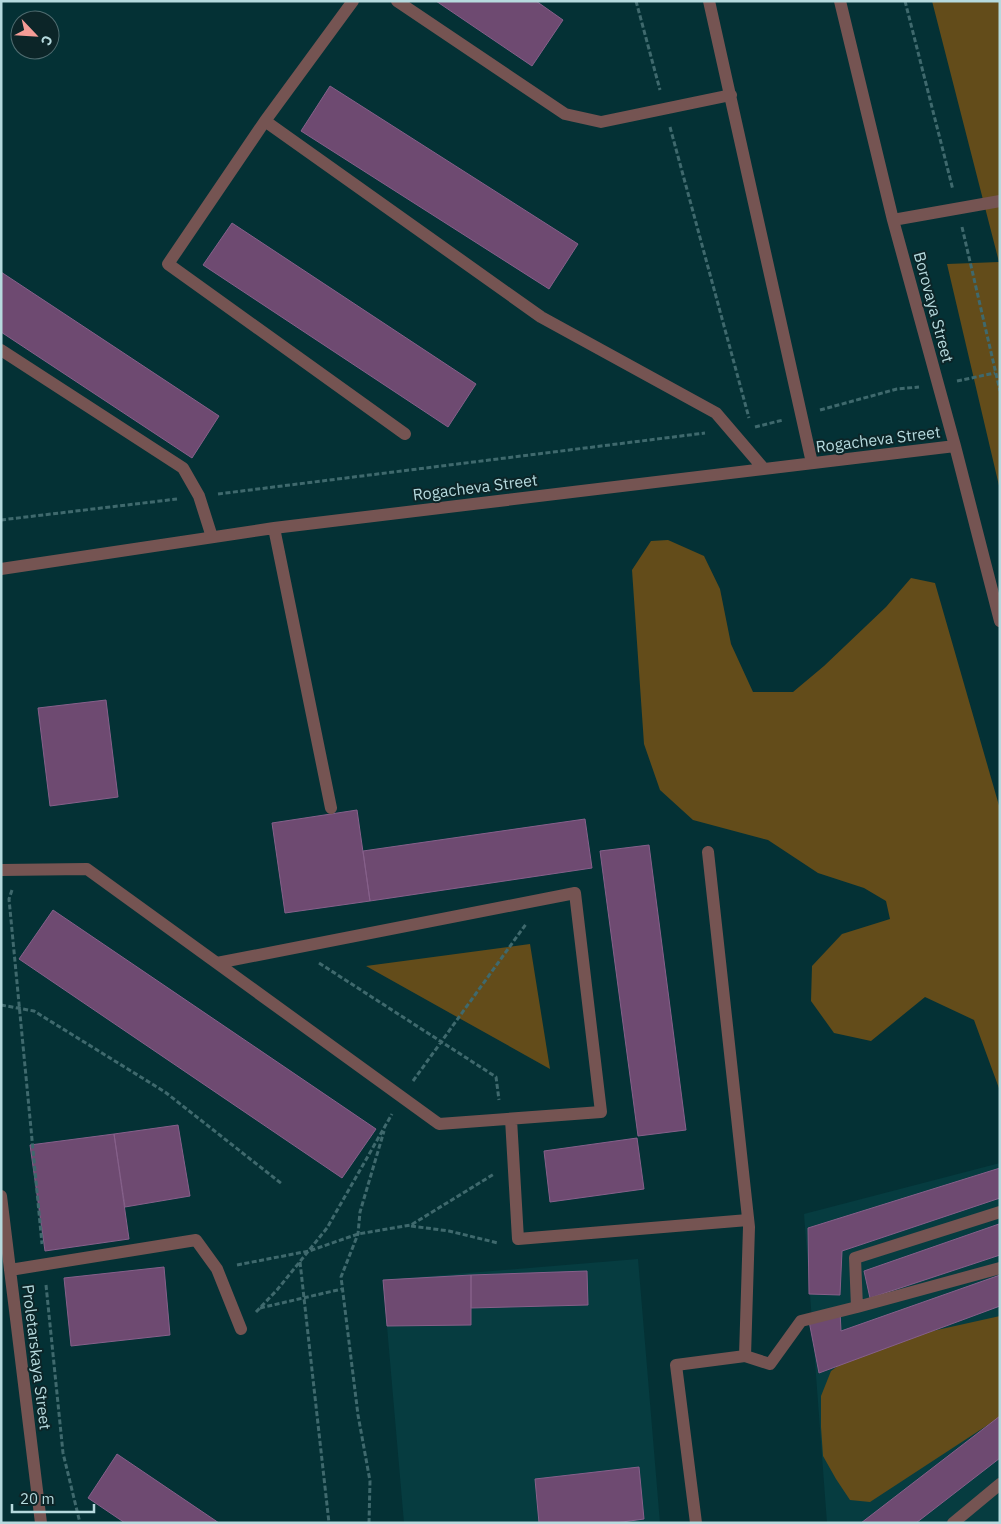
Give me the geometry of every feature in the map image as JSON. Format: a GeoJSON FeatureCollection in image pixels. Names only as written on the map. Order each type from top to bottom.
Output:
{"type":"FeatureCollection","features":[{"type":"Feature","properties":{"kind":"street"},"geometry":{"type":"LineString","coordinates":[[353,1],[265,121],[168,264],[405,434]]}},
{"type":"Feature","properties":{"kind":"street"},"geometry":{"type":"LineString","coordinates":[[397,1],[565,114],[601,122],[731,95]]}},
{"type":"Feature","properties":{"kind":"street"},"geometry":{"type":"LineString","coordinates":[[709,1],[812,463]]}},
{"type":"Feature","properties":{"kind":"street","name":"Borovaya Street"},"geometry":{"type":"LineString","coordinates":[[840,1],[893,220],[1000,621]]}},
{"type":"Feature","properties":{"kind":"street"},"geometry":{"type":"LineString","coordinates":[[265,121],[541,317],[716,413],[764,469]]}},
{"type":"Feature","properties":{"kind":"street"},"geometry":{"type":"LineString","coordinates":[[893,220],[1000,201]]}},
{"type":"Feature","properties":{"kind":"street"},"geometry":{"type":"LineString","coordinates":[[1,350],[183,468],[199,496],[212,537]]}},
{"type":"Feature","properties":{"kind":"street","name":"Rogacheva Street"},"geometry":{"type":"LineString","coordinates":[[1,569],[274,528],[954,446]]}},
{"type":"Feature","properties":{"kind":"street"},"geometry":{"type":"LineString","coordinates":[[274,528],[331,808]]}},
{"type":"Feature","properties":{"kind":"street"},"geometry":{"type":"LineString","coordinates":[[708,852],[748,1220],[745,1356]]}},
{"type":"Feature","properties":{"kind":"street"},"geometry":{"type":"LineString","coordinates":[[1,870],[87,869],[439,1124],[601,1112],[575,893],[217,963]]}},
{"type":"Feature","properties":{"kind":"street"},"geometry":{"type":"LineString","coordinates":[[507,1119],[514,1157],[518,1239],[748,1220]]}},
{"type":"Feature","properties":{"kind":"street","name":"Proletarskaya Street"},"geometry":{"type":"LineString","coordinates":[[1,1196],[41,1523]]}},
{"type":"Feature","properties":{"kind":"street"},"geometry":{"type":"LineString","coordinates":[[856,1306],[855,1258],[1000,1212]]}},
{"type":"Feature","properties":{"kind":"street"},"geometry":{"type":"LineString","coordinates":[[10,1270],[196,1240],[216,1269],[241,1329]]}},
{"type":"Feature","properties":{"kind":"street"},"geometry":{"type":"LineString","coordinates":[[696,1523],[676,1365],[745,1356],[770,1364],[801,1321],[1000,1268]]}},
{"type":"Feature","properties":{"kind":"street"},"geometry":{"type":"LineString","coordinates":[[953,1523],[1000,1484]]}},
{"type":"Feature","properties":{"kind":"path"},"geometry":{"type":"LineString","coordinates":[[636,1],[752,428],[897,389],[938,385],[996,373]]}},
{"type":"Feature","properties":{"kind":"path"},"geometry":{"type":"LineString","coordinates":[[1,520],[731,430]]}},
{"type":"Feature","properties":{"kind":"path"},"geometry":{"type":"LineString","coordinates":[[18,870],[9,899],[63,1453],[80,1523]]}},
{"type":"Feature","properties":{"kind":"path"},"geometry":{"type":"LineString","coordinates":[[295,948],[496,1077],[507,1119]]}},
{"type":"Feature","properties":{"kind":"path"},"geometry":{"type":"LineString","coordinates":[[1,1005],[34,1011],[165,1092],[282,1184]]}},
{"type":"Feature","properties":{"kind":"path"},"geometry":{"type":"LineString","coordinates":[[369,1523],[370,1481],[358,1415],[341,1276],[358,1234],[360,1212],[385,1126]]}},
{"type":"Feature","properties":{"kind":"path"},"geometry":{"type":"LineString","coordinates":[[411,1225],[509,1164],[514,1157]]}},
{"type":"Feature","properties":{"kind":"path"},"geometry":{"type":"LineString","coordinates":[[216,1269],[309,1251],[358,1234],[411,1225],[449,1231],[498,1243],[518,1239]]}},
{"type":"Feature","properties":{"kind":"path"},"geometry":{"type":"LineString","coordinates":[[300,1261],[329,1523]]}},
{"type":"Feature","properties":{"kind":"path"},"geometry":{"type":"LineString","coordinates":[[260,1308],[342,1289]]}},
{"type":"Feature","properties":{"kind":"shaded area"},"geometry":{"type":"Polygon","coordinates":[[[932,1],[1000,1],[1000,490],[947,264],[999,262],[932,1]]]}},
{"type":"Feature","properties":{"kind":"shaded area"},"geometry":{"type":"Polygon","coordinates":[[[668,540],[704,556],[720,589],[731,644],[753,692],[793,692],[824,666],[886,607],[911,578],[935,583],[1000,809],[1000,1091],[974,1020],[925,997],[871,1041],[834,1033],[811,1001],[812,966],[842,934],[890,919],[886,901],[864,888],[818,873],[768,840],[693,820],[660,790],[644,744],[632,570],[651,541],[668,540]]]}},
{"type":"Feature","properties":{"kind":"shaded area"},"geometry":{"type":"Polygon","coordinates":[[[530,944],[550,1069],[366,966],[530,944]]]}},
{"type":"Feature","properties":{"kind":"shaded area"},"geometry":{"type":"Polygon","coordinates":[[[1000,1163],[1000,1523],[827,1523],[804,1214],[1000,1163]]]}},
{"type":"Feature","properties":{"kind":"shaded area"},"geometry":{"type":"Polygon","coordinates":[[[638,1259],[660,1523],[404,1523],[383,1280],[638,1259]]]}},
{"type":"Feature","properties":{"kind":"shaded area"},"geometry":{"type":"Polygon","coordinates":[[[1000,1316],[1000,1417],[870,1502],[850,1500],[823,1456],[821,1396],[831,1371],[865,1346],[1000,1316]]]}},
{"type":"Feature","properties":{"kind":"building"},"geometry":{"type":"Polygon","coordinates":[[[436,1],[536,1],[563,20],[532,66],[436,1]]]}},
{"type":"Feature","properties":{"kind":"building"},"geometry":{"type":"Polygon","coordinates":[[[330,86],[578,244],[549,289],[301,131],[330,86]]]}},
{"type":"Feature","properties":{"kind":"building"},"geometry":{"type":"Polygon","coordinates":[[[232,223],[476,384],[448,427],[203,265],[232,223]]]}},
{"type":"Feature","properties":{"kind":"building"},"geometry":{"type":"Polygon","coordinates":[[[1,272],[219,416],[192,458],[1,332],[1,272]]]}},
{"type":"Feature","properties":{"kind":"building"},"geometry":{"type":"Polygon","coordinates":[[[106,700],[118,797],[50,806],[38,708],[106,700]]]}},
{"type":"Feature","properties":{"kind":"building"},"geometry":{"type":"Polygon","coordinates":[[[357,810],[370,901],[285,913],[272,823],[357,810]]]}},
{"type":"Feature","properties":{"kind":"building"},"geometry":{"type":"Polygon","coordinates":[[[585,819],[592,868],[370,901],[363,851],[585,819]]]}},
{"type":"Feature","properties":{"kind":"building"},"geometry":{"type":"Polygon","coordinates":[[[649,845],[686,1130],[638,1136],[600,851],[649,845]]]}},
{"type":"Feature","properties":{"kind":"building"},"geometry":{"type":"Polygon","coordinates":[[[53,910],[376,1129],[342,1178],[19,959],[53,910]]]}},
{"type":"Feature","properties":{"kind":"building"},"geometry":{"type":"Polygon","coordinates":[[[178,1125],[190,1196],[125,1207],[114,1134],[178,1125]]]}},
{"type":"Feature","properties":{"kind":"building"},"geometry":{"type":"Polygon","coordinates":[[[114,1134],[129,1239],[45,1251],[30,1145],[114,1134]]]}},
{"type":"Feature","properties":{"kind":"building"},"geometry":{"type":"Polygon","coordinates":[[[637,1138],[644,1189],[550,1202],[544,1151],[637,1138]]]}},
{"type":"Feature","properties":{"kind":"building"},"geometry":{"type":"Polygon","coordinates":[[[1000,1168],[1000,1198],[842,1251],[840,1295],[809,1294],[808,1228],[1000,1168]]]}},
{"type":"Feature","properties":{"kind":"building"},"geometry":{"type":"Polygon","coordinates":[[[999,1224],[1000,1255],[870,1298],[864,1271],[999,1224]]]}},
{"type":"Feature","properties":{"kind":"building"},"geometry":{"type":"Polygon","coordinates":[[[164,1267],[170,1335],[71,1346],[64,1278],[164,1267]]]}},
{"type":"Feature","properties":{"kind":"building"},"geometry":{"type":"Polygon","coordinates":[[[587,1271],[588,1305],[471,1308],[471,1275],[587,1271]]]}},
{"type":"Feature","properties":{"kind":"building"},"geometry":{"type":"Polygon","coordinates":[[[471,1275],[471,1325],[387,1326],[383,1280],[471,1275]]]}},
{"type":"Feature","properties":{"kind":"building"},"geometry":{"type":"Polygon","coordinates":[[[1000,1275],[1000,1306],[819,1373],[809,1321],[840,1311],[841,1331],[1000,1275]]]}},
{"type":"Feature","properties":{"kind":"building"},"geometry":{"type":"Polygon","coordinates":[[[1000,1416],[1000,1458],[916,1523],[861,1523],[1000,1416]]]}},
{"type":"Feature","properties":{"kind":"building"},"geometry":{"type":"Polygon","coordinates":[[[117,1454],[219,1523],[125,1523],[88,1498],[117,1454]]]}},
{"type":"Feature","properties":{"kind":"building"},"geometry":{"type":"Polygon","coordinates":[[[639,1467],[644,1519],[615,1523],[539,1523],[535,1479],[639,1467]]]}}]}
